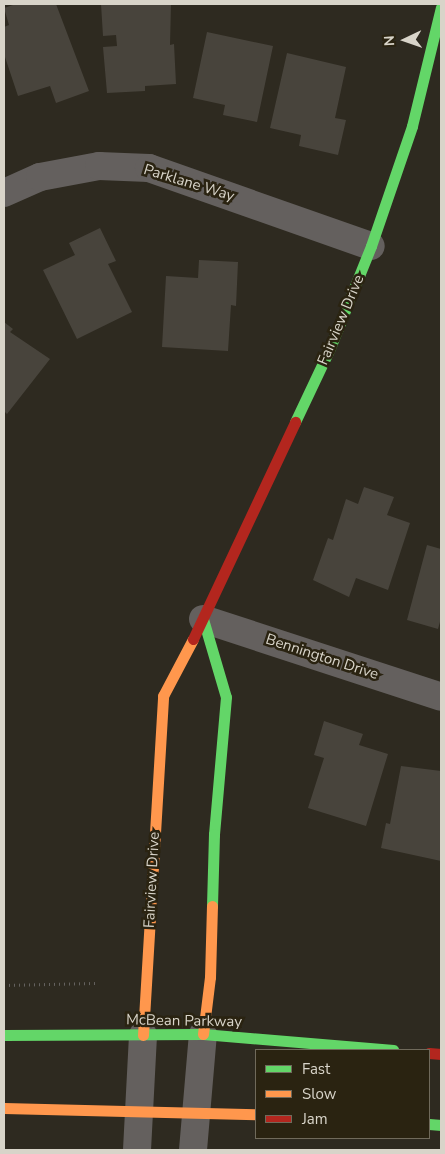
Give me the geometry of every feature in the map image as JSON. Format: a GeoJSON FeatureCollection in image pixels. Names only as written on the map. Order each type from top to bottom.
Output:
{"type":"FeatureCollection","features":[{"type":"Feature","properties":{"kind":"street","name":"Fairview Drive"},"geometry":{"type":"LineString","coordinates":[[137,1150],[163,696],[203,619],[330,348],[371,246],[412,126],[441,7]]}},
{"type":"Feature","properties":{"kind":"street","name":"Parklane Way"},"geometry":{"type":"LineString","coordinates":[[4,193],[40,177],[99,166],[149,168],[371,246]]}},
{"type":"Feature","properties":{"kind":"street","name":"Bennington Drive"},"geometry":{"type":"LineString","coordinates":[[203,619],[441,697]]}},
{"type":"Feature","properties":{"kind":"street"},"geometry":{"type":"LineString","coordinates":[[193,1150],[210,977],[214,834],[226,697],[203,619]]}},
{"type":"Feature","properties":{"kind":"street","name":"McBean Parkway"},"geometry":{"type":"LineString","coordinates":[[4,1035],[203,1034],[381,1049]]}},
{"type":"Feature","properties":{"kind":"street"},"geometry":{"type":"LineString","coordinates":[[4,1108],[197,1110],[255,1114]]}},
{"type":"Feature","properties":{"kind":"path"},"geometry":{"type":"LineString","coordinates":[[4,985],[95,983]]}},
{"type":"Feature","properties":{"kind":"building"},"geometry":{"type":"Polygon","coordinates":[[[16,4],[56,4],[89,91],[56,103],[50,86],[18,96],[4,54],[4,27],[9,25],[4,8],[16,4]]]}},
{"type":"Feature","properties":{"kind":"building"},"geometry":{"type":"Polygon","coordinates":[[[101,4],[171,4],[170,45],[174,44],[176,84],[145,86],[145,91],[107,93],[103,47],[117,46],[116,35],[103,36],[101,4]]]}},
{"type":"Feature","properties":{"kind":"building"},"geometry":{"type":"Polygon","coordinates":[[[207,32],[273,46],[257,122],[223,115],[225,105],[193,98],[207,32]]]}},
{"type":"Feature","properties":{"kind":"building"},"geometry":{"type":"Polygon","coordinates":[[[287,53],[346,67],[335,118],[346,120],[338,155],[299,146],[301,135],[270,128],[287,53]]]}},
{"type":"Feature","properties":{"kind":"building"},"geometry":{"type":"Polygon","coordinates":[[[100,228],[116,261],[108,264],[132,312],[77,339],[43,270],[75,255],[69,243],[100,228]]]}},
{"type":"Feature","properties":{"kind":"building"},"geometry":{"type":"Polygon","coordinates":[[[199,260],[238,262],[236,306],[231,305],[228,351],[162,347],[166,276],[198,278],[199,260]]]}},
{"type":"Feature","properties":{"kind":"building"},"geometry":{"type":"Polygon","coordinates":[[[4,322],[13,329],[10,332],[50,359],[7,414],[4,411],[4,322]]]}},
{"type":"Feature","properties":{"kind":"building"},"geometry":{"type":"Polygon","coordinates":[[[364,487],[394,497],[387,515],[410,523],[388,590],[356,578],[349,597],[313,580],[328,538],[333,540],[346,499],[358,504],[364,487]]]}},
{"type":"Feature","properties":{"kind":"building"},"geometry":{"type":"Polygon","coordinates":[[[427,545],[441,549],[441,618],[438,629],[407,620],[427,545]]]}},
{"type":"Feature","properties":{"kind":"building"},"geometry":{"type":"Polygon","coordinates":[[[324,721],[363,734],[359,745],[388,754],[366,826],[308,808],[324,758],[314,755],[324,721]]]}},
{"type":"Feature","properties":{"kind":"building"},"geometry":{"type":"Polygon","coordinates":[[[401,766],[441,771],[441,861],[381,848],[386,823],[390,824],[401,766]]]}},
{"type":"Feature","properties":{"kind":"traffic: fast"},"geometry":{"type":"LineString","coordinates":[[295,422],[330,348],[371,246],[412,126],[441,7]]}},
{"type":"Feature","properties":{"kind":"traffic: fast"},"geometry":{"type":"LineString","coordinates":[[203,619],[226,697],[214,834],[212,906]]}},
{"type":"Feature","properties":{"kind":"traffic: fast"},"geometry":{"type":"LineString","coordinates":[[4,1035],[203,1034],[381,1049]]}},
{"type":"Feature","properties":{"kind":"traffic: fast"},"geometry":{"type":"LineString","coordinates":[[430,1124],[441,1125]]}},
{"type":"Feature","properties":{"kind":"traffic: slow"},"geometry":{"type":"LineString","coordinates":[[143,1035],[163,696],[193,639]]}},
{"type":"Feature","properties":{"kind":"traffic: slow"},"geometry":{"type":"LineString","coordinates":[[203,1034],[210,977],[212,906]]}},
{"type":"Feature","properties":{"kind":"traffic: slow"},"geometry":{"type":"LineString","coordinates":[[4,1108],[255,1114]]}},
{"type":"Feature","properties":{"kind":"traffic: jam"},"geometry":{"type":"LineString","coordinates":[[193,639],[295,422]]}},
{"type":"Feature","properties":{"kind":"traffic: jam"},"geometry":{"type":"LineString","coordinates":[[430,1053],[441,1054]]}}]}
